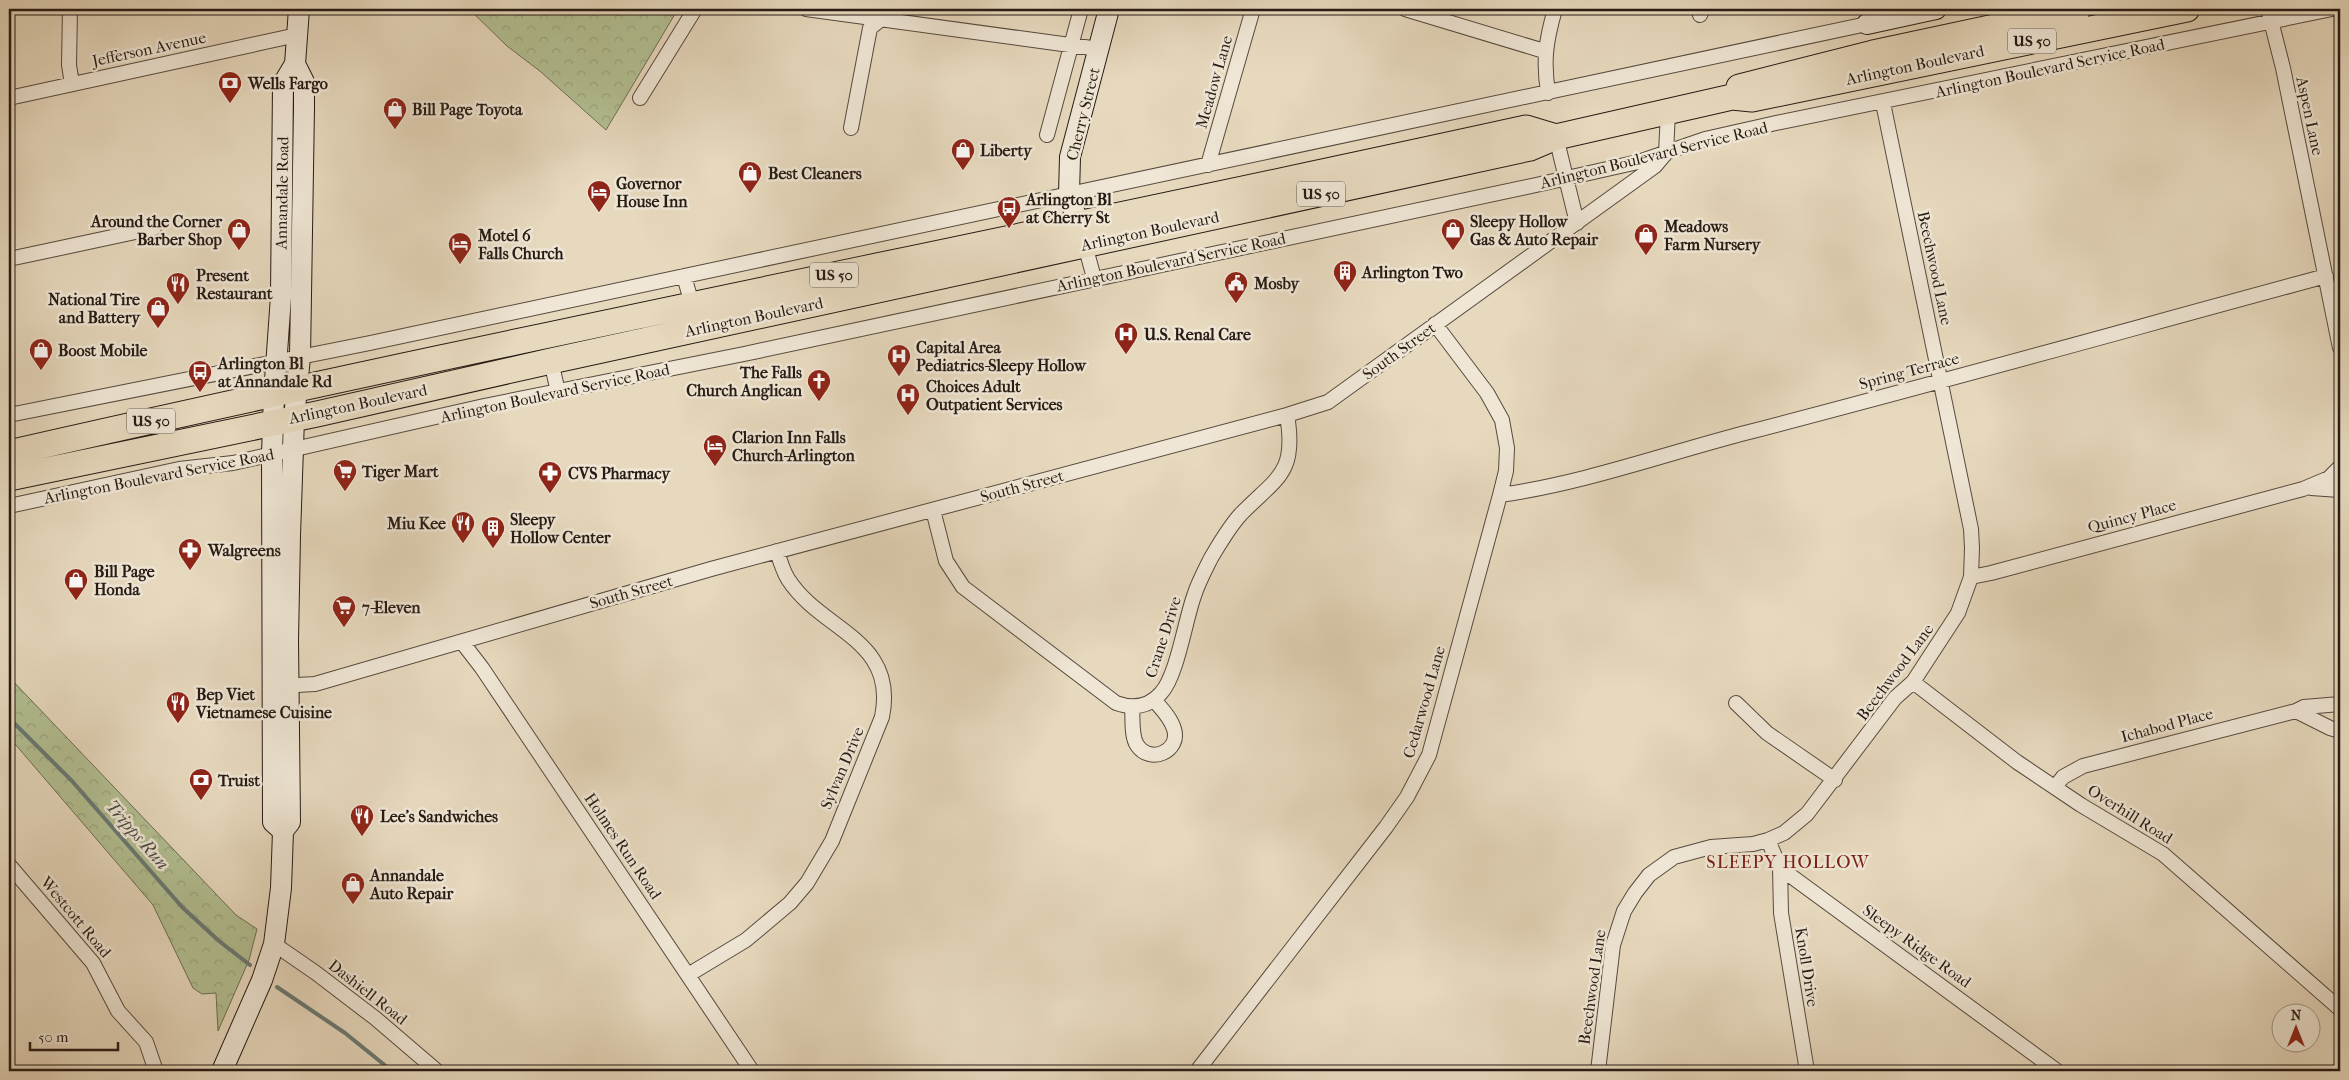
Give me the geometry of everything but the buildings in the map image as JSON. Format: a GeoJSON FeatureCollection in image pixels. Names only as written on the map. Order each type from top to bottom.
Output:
{"type":"FeatureCollection","features":[{"type":"Feature","properties":{"kind":"highway","name":"Arlington Boulevard"},"geometry":{"type":"LineString","coordinates":[[9,478],[551,361],[1526,128],[1556,137],[1732,97],[1752,99],[1875,63],[2078,9]]}},
{"type":"Feature","properties":{"kind":"highway","name":"Arlington Boulevard"},"geometry":{"type":"LineString","coordinates":[[1875,63],[2187,9]]}},
{"type":"Feature","properties":{"kind":"highway","name":"Arlington Boulevard"},"geometry":{"type":"LineString","coordinates":[[9,453],[692,304],[1081,235]]}},
{"type":"Feature","properties":{"kind":"main road","name":"Annandale Road"},"geometry":{"type":"LineString","coordinates":[[280,686],[272,454],[284,420],[285,392],[277,361],[281,296],[283,84],[295,64],[299,9]]}},
{"type":"Feature","properties":{"kind":"main road","name":"Cherry Street"},"geometry":{"type":"LineString","coordinates":[[1081,235],[1069,194],[1070,157],[1109,9]]}},
{"type":"Feature","properties":{"kind":"main road"},"geometry":{"type":"LineString","coordinates":[[1875,63],[1870,16],[1928,9]]}},
{"type":"Feature","properties":{"kind":"main road","name":"Annandale Road"},"geometry":{"type":"LineString","coordinates":[[285,392],[300,357],[304,82],[295,64]]}},
{"type":"Feature","properties":{"kind":"main road","name":"Annandale Road"},"geometry":{"type":"LineString","coordinates":[[222,1071],[262,980],[274,944],[281,888],[283,831],[273,822],[293,449],[284,420]]}},
{"type":"Feature","properties":{"kind":"street"},"geometry":{"type":"LineString","coordinates":[[70,9],[69,65],[72,84]]}},
{"type":"Feature","properties":{"kind":"street"},"geometry":{"type":"LineString","coordinates":[[640,98],[695,9]]}},
{"type":"Feature","properties":{"kind":"street"},"geometry":{"type":"LineString","coordinates":[[806,9],[1099,49]]}},
{"type":"Feature","properties":{"kind":"street"},"geometry":{"type":"LineString","coordinates":[[851,128],[870,28],[894,9]]}},
{"type":"Feature","properties":{"kind":"street","name":"Cherry Street"},"geometry":{"type":"LineString","coordinates":[[1047,135],[1081,9]]}},
{"type":"Feature","properties":{"kind":"street","name":"Meadow Lane"},"geometry":{"type":"LineString","coordinates":[[1208,166],[1253,9]]}},
{"type":"Feature","properties":{"kind":"street"},"geometry":{"type":"LineString","coordinates":[[1405,9],[1544,50]]}},
{"type":"Feature","properties":{"kind":"street"},"geometry":{"type":"LineString","coordinates":[[1548,93],[1544,69],[1544,50],[1555,9]]}},
{"type":"Feature","properties":{"kind":"street","name":"Arlington Boulevard Service Road"},"geometry":{"type":"LineString","coordinates":[[9,506],[179,469],[233,463],[354,435],[744,354],[1566,178],[1638,162],[1714,137],[1883,103],[2269,15],[2332,9]]}},
{"type":"Feature","properties":{"kind":"street","name":"Aspen Lane"},"geometry":{"type":"LineString","coordinates":[[2269,15],[2340,348]]}},
{"type":"Feature","properties":{"kind":"street"},"geometry":{"type":"LineString","coordinates":[[9,415],[300,357],[1208,166],[1548,93],[1870,16]]}},
{"type":"Feature","properties":{"kind":"street","name":"Jefferson Avenue"},"geometry":{"type":"LineString","coordinates":[[9,98],[297,35]]}},
{"type":"Feature","properties":{"kind":"street","name":"Beechwood Lane"},"geometry":{"type":"LineString","coordinates":[[1598,1071],[1614,945],[1624,911],[1635,893],[1649,875],[1674,857],[1711,847],[1753,844],[1768,840],[1798,823],[1835,780],[1895,698],[1913,682],[1958,614],[1971,577],[1973,557],[1970,529],[1883,103]]}},
{"type":"Feature","properties":{"kind":"street"},"geometry":{"type":"LineString","coordinates":[[1666,153],[1668,112]]}},
{"type":"Feature","properties":{"kind":"street"},"geometry":{"type":"LineString","coordinates":[[1556,137],[1577,223]]}},
{"type":"Feature","properties":{"kind":"street","name":"South Street"},"geometry":{"type":"LineString","coordinates":[[280,686],[315,684],[777,551],[1286,415],[1328,402],[1655,166],[1666,153]]}},
{"type":"Feature","properties":{"kind":"street"},"geometry":{"type":"LineString","coordinates":[[9,259],[154,228]]}},
{"type":"Feature","properties":{"kind":"street","name":"Cherry Street"},"geometry":{"type":"LineString","coordinates":[[1081,235],[1094,278]]}},
{"type":"Feature","properties":{"kind":"street"},"geometry":{"type":"LineString","coordinates":[[684,276],[692,304]]}},
{"type":"Feature","properties":{"kind":"street","name":"Spring Terrace"},"geometry":{"type":"LineString","coordinates":[[1500,495],[1562,483],[1678,450],[1940,382],[2326,276]]}},
{"type":"Feature","properties":{"kind":"street","name":"Cedarwood Lane"},"geometry":{"type":"LineString","coordinates":[[1197,1071],[1386,827],[1407,797],[1425,766],[1500,495],[1506,470],[1508,448],[1502,420],[1487,393],[1435,324]]}},
{"type":"Feature","properties":{"kind":"street"},"geometry":{"type":"LineString","coordinates":[[551,361],[558,392]]}},
{"type":"Feature","properties":{"kind":"street","name":"Crane Drive"},"geometry":{"type":"LineString","coordinates":[[1132,707],[1141,706],[1154,700],[1168,683],[1194,596],[1219,545],[1240,515],[1280,478],[1285,468],[1289,442],[1286,415]]}},
{"type":"Feature","properties":{"kind":"street","name":"Quincy Place"},"geometry":{"type":"LineString","coordinates":[[2303,489],[2329,478],[2340,467]]}},
{"type":"Feature","properties":{"kind":"street","name":"Quincy Place"},"geometry":{"type":"LineString","coordinates":[[1971,577],[2303,489],[2318,487],[2340,490]]}},
{"type":"Feature","properties":{"kind":"street"},"geometry":{"type":"LineString","coordinates":[[933,510],[946,561],[963,587],[1116,703],[1132,707],[1134,740],[1138,747],[1150,755],[1159,755],[1172,746],[1175,739],[1175,730],[1154,700]]}},
{"type":"Feature","properties":{"kind":"street","name":"Sylvan Drive"},"geometry":{"type":"LineString","coordinates":[[688,975],[746,940],[790,903],[807,883],[832,841],[882,717],[886,702],[885,687],[876,661],[862,645],[799,593],[788,579],[777,551]]}},
{"type":"Feature","properties":{"kind":"street","name":"Holmes Run Road"},"geometry":{"type":"LineString","coordinates":[[462,642],[482,668],[752,1071]]}},
{"type":"Feature","properties":{"kind":"street","name":"Overhill Road"},"geometry":{"type":"LineString","coordinates":[[1913,682],[1993,745],[2081,805],[2163,854],[2340,1009]]}},
{"type":"Feature","properties":{"kind":"street"},"geometry":{"type":"LineString","coordinates":[[1736,703],[1767,733],[1835,780]]}},
{"type":"Feature","properties":{"kind":"street","name":"Ichabod Place"},"geometry":{"type":"LineString","coordinates":[[2055,787],[2063,777],[2083,766],[2304,708],[2329,703],[2340,704]]}},
{"type":"Feature","properties":{"kind":"street"},"geometry":{"type":"LineString","coordinates":[[2296,711],[2340,731]]}},
{"type":"Feature","properties":{"kind":"street"},"geometry":{"type":"LineString","coordinates":[[1768,840],[1780,868]]}},
{"type":"Feature","properties":{"kind":"street","name":"Westcott Road"},"geometry":{"type":"LineString","coordinates":[[9,864],[93,963],[118,1011],[146,1042],[156,1071]]}},
{"type":"Feature","properties":{"kind":"street","name":"Knoll Drive"},"geometry":{"type":"LineString","coordinates":[[1780,868],[1781,913],[1808,1071]]}},
{"type":"Feature","properties":{"kind":"street","name":"Sleepy Ridge Road"},"geometry":{"type":"LineString","coordinates":[[1780,868],[2057,1071]]}},
{"type":"Feature","properties":{"kind":"street","name":"Dashiell Road"},"geometry":{"type":"LineString","coordinates":[[274,944],[375,1018],[437,1071]]}},
{"type":"Feature","properties":{"kind":"green space"},"geometry":{"type":"Polygon","coordinates":[[[469,9],[678,9],[606,130],[541,72],[507,46],[469,9]]]}},
{"type":"Feature","properties":{"kind":"green space"},"geometry":{"type":"Polygon","coordinates":[[[9,677],[236,915],[257,929],[249,960],[218,1031],[216,993],[202,994],[193,988],[153,905],[9,737],[9,677]]]}},
{"type":"Feature","properties":{"kind":"waterway","name":"Tripps Run"},"geometry":{"type":"LineString","coordinates":[[9,718],[72,781],[182,907],[219,941],[250,965]]}},
{"type":"Feature","properties":{"kind":"waterway","name":"Tripps Run"},"geometry":{"type":"LineString","coordinates":[[277,987],[345,1033],[392,1071]]}},
{"type":"Feature","properties":{"kind":"place","name":"Wells Fargo"},"geometry":{"type":"Point","coordinates":[230,104]}},
{"type":"Feature","properties":{"kind":"place","name":"Bill Page Toyota"},"geometry":{"type":"Point","coordinates":[395,130]}},
{"type":"Feature","properties":{"kind":"place","name":"Liberty"},"geometry":{"type":"Point","coordinates":[963,171]}},
{"type":"Feature","properties":{"kind":"place","name":"Best Cleaners"},"geometry":{"type":"Point","coordinates":[750,194]}},
{"type":"Feature","properties":{"kind":"place","name":"Governor House Inn"},"geometry":{"type":"Point","coordinates":[599,213]}},
{"type":"Feature","properties":{"kind":"place","name":"Arlington Bl at Cherry St"},"geometry":{"type":"Point","coordinates":[1009,229]}},
{"type":"Feature","properties":{"kind":"place","name":"Around the Corner Barber Shop"},"geometry":{"type":"Point","coordinates":[239,251]}},
{"type":"Feature","properties":{"kind":"place","name":"Sleepy Hollow Gas & Auto Repair"},"geometry":{"type":"Point","coordinates":[1453,251]}},
{"type":"Feature","properties":{"kind":"place","name":"Meadows Farm Nursery"},"geometry":{"type":"Point","coordinates":[1646,256]}},
{"type":"Feature","properties":{"kind":"place","name":"Motel 6 Falls Church"},"geometry":{"type":"Point","coordinates":[460,265]}},
{"type":"Feature","properties":{"kind":"place","name":"Arlington Two"},"geometry":{"type":"Point","coordinates":[1345,293]}},
{"type":"Feature","properties":{"kind":"place","name":"Mosby"},"geometry":{"type":"Point","coordinates":[1236,304]}},
{"type":"Feature","properties":{"kind":"place","name":"Present Restaurant"},"geometry":{"type":"Point","coordinates":[178,305]}},
{"type":"Feature","properties":{"kind":"place","name":"National Tire and Battery"},"geometry":{"type":"Point","coordinates":[158,329]}},
{"type":"Feature","properties":{"kind":"place","name":"U.S. Renal Care"},"geometry":{"type":"Point","coordinates":[1126,355]}},
{"type":"Feature","properties":{"kind":"place","name":"Boost Mobile"},"geometry":{"type":"Point","coordinates":[41,371]}},
{"type":"Feature","properties":{"kind":"place","name":"Capital Area Pediatrics-Sleepy Hollow"},"geometry":{"type":"Point","coordinates":[899,377]}},
{"type":"Feature","properties":{"kind":"place","name":"Arlington Bl at Annandale Rd"},"geometry":{"type":"Point","coordinates":[200,393]}},
{"type":"Feature","properties":{"kind":"place","name":"The Falls Church Anglican"},"geometry":{"type":"Point","coordinates":[819,402]}},
{"type":"Feature","properties":{"kind":"place","name":"Choices Adult Outpatient Services"},"geometry":{"type":"Point","coordinates":[908,416]}},
{"type":"Feature","properties":{"kind":"place","name":"Clarion Inn Falls Church-Arlington"},"geometry":{"type":"Point","coordinates":[715,467]}},
{"type":"Feature","properties":{"kind":"place","name":"Tiger Mart"},"geometry":{"type":"Point","coordinates":[345,492]}},
{"type":"Feature","properties":{"kind":"place","name":"CVS Pharmacy"},"geometry":{"type":"Point","coordinates":[550,494]}},
{"type":"Feature","properties":{"kind":"place","name":"Miu Kee"},"geometry":{"type":"Point","coordinates":[463,544]}},
{"type":"Feature","properties":{"kind":"place","name":"Sleepy Hollow Center"},"geometry":{"type":"Point","coordinates":[493,549]}},
{"type":"Feature","properties":{"kind":"place","name":"Walgreens"},"geometry":{"type":"Point","coordinates":[190,571]}},
{"type":"Feature","properties":{"kind":"place","name":"Bill Page Honda"},"geometry":{"type":"Point","coordinates":[76,601]}},
{"type":"Feature","properties":{"kind":"place","name":"7-Eleven"},"geometry":{"type":"Point","coordinates":[344,628]}},
{"type":"Feature","properties":{"kind":"place","name":"Bep Viet Vietnamese Cuisine"},"geometry":{"type":"Point","coordinates":[178,724]}},
{"type":"Feature","properties":{"kind":"place","name":"Truist"},"geometry":{"type":"Point","coordinates":[201,801]}},
{"type":"Feature","properties":{"kind":"place","name":"Lee's Sandwiches"},"geometry":{"type":"Point","coordinates":[362,837]}},
{"type":"Feature","properties":{"kind":"place","name":"Annandale Auto Repair"},"geometry":{"type":"Point","coordinates":[353,905]}},
{"type":"Feature","properties":{"kind":"district","name":"SLEEPY HOLLOW"},"geometry":{"type":"Point","coordinates":[1788,862]}}]}
